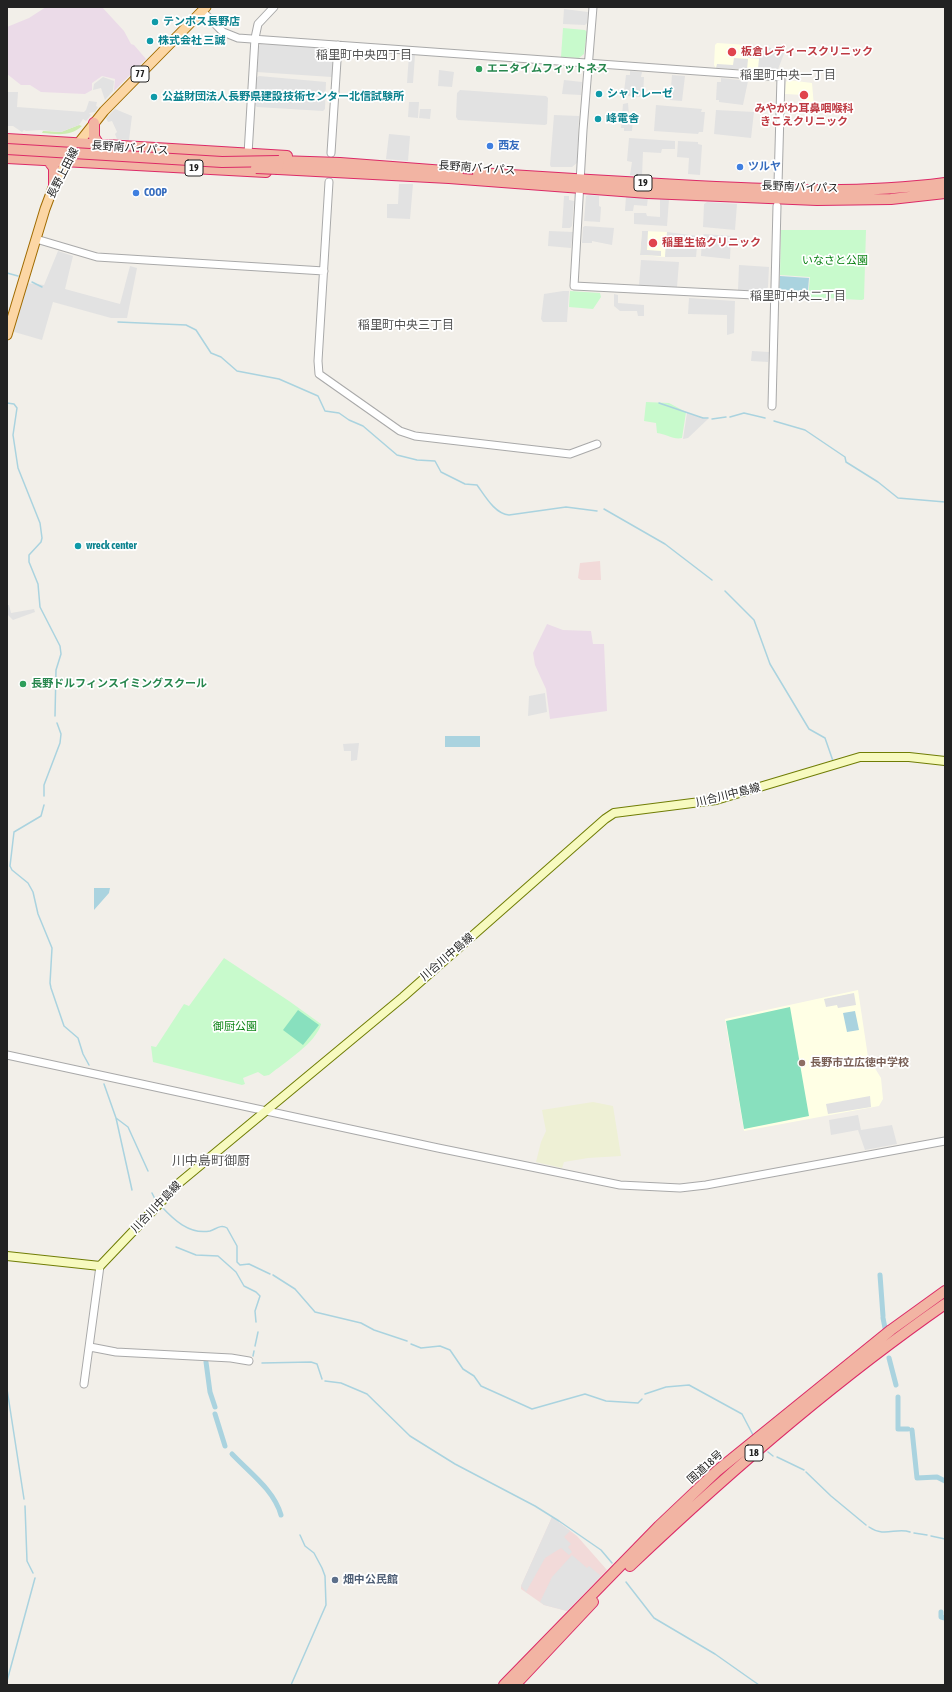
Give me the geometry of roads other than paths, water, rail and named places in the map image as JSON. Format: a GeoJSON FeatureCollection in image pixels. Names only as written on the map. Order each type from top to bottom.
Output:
{"type":"FeatureCollection","features":[{"type":"Feature","properties":{"kind":"highway"},"geometry":{"type":"LineString","coordinates":[[94,123],[94,137],[99,146]]}},
{"type":"Feature","properties":{"kind":"highway","name":"19"},"geometry":{"type":"LineString","coordinates":[[7,139],[77,145],[248,154],[338,161],[340,163]]}},
{"type":"Feature","properties":{"kind":"highway"},"geometry":{"type":"LineString","coordinates":[[20,158],[29,154],[29,145],[25,141]]}},
{"type":"Feature","properties":{"kind":"highway","name":"長野南バイパス"},"geometry":{"type":"LineString","coordinates":[[7,151],[279,165],[381,176],[580,184],[825,191],[894,188],[945,183]]}},
{"type":"Feature","properties":{"kind":"highway","name":"19"},"geometry":{"type":"LineString","coordinates":[[7,158],[326,175],[381,176]]}},
{"type":"Feature","properties":{"kind":"highway"},"geometry":{"type":"LineString","coordinates":[[48,160],[54,168],[54,185]]}},
{"type":"Feature","properties":{"kind":"highway","name":"長野南バイパス"},"geometry":{"type":"LineString","coordinates":[[279,165],[340,163],[580,184],[824,200],[892,199],[945,193]]}},
{"type":"Feature","properties":{"kind":"highway","name":"国道18号"},"geometry":{"type":"LineString","coordinates":[[504,1685],[659,1526],[717,1472],[891,1330],[945,1291]]}},
{"type":"Feature","properties":{"kind":"highway","name":"国道18号"},"geometry":{"type":"LineString","coordinates":[[515,1685],[621,1574],[747,1458],[894,1340],[945,1304]]}},
{"type":"Feature","properties":{"kind":"main road","name":"長野上田線"},"geometry":{"type":"LineString","coordinates":[[7,336],[54,185],[67,161],[94,123],[204,9]]}},
{"type":"Feature","properties":{"kind":"main road","name":"川合川中島線"},"geometry":{"type":"LineString","coordinates":[[100,1266],[179,1183],[265,1110],[403,997],[605,819],[614,813],[716,800],[860,757],[909,757],[945,761]]}},
{"type":"Feature","properties":{"kind":"main road"},"geometry":{"type":"LineString","coordinates":[[7,1256],[100,1266]]}},
{"type":"Feature","properties":{"kind":"street"},"geometry":{"type":"LineString","coordinates":[[248,154],[255,38],[258,24],[274,7]]}},
{"type":"Feature","properties":{"kind":"street"},"geometry":{"type":"LineString","coordinates":[[593,7],[574,286],[774,296]]}},
{"type":"Feature","properties":{"kind":"street"},"geometry":{"type":"LineString","coordinates":[[204,9],[223,32],[238,38],[255,38],[781,77],[778,184]]}},
{"type":"Feature","properties":{"kind":"street"},"geometry":{"type":"LineString","coordinates":[[331,154],[338,45]]}},
{"type":"Feature","properties":{"kind":"street"},"geometry":{"type":"LineString","coordinates":[[329,182],[318,361],[319,374],[400,431],[415,436],[570,454],[597,444]]}},
{"type":"Feature","properties":{"kind":"street"},"geometry":{"type":"LineString","coordinates":[[772,406],[777,206]]}},
{"type":"Feature","properties":{"kind":"street"},"geometry":{"type":"LineString","coordinates":[[36,239],[97,257],[324,271]]}},
{"type":"Feature","properties":{"kind":"street"},"geometry":{"type":"LineString","coordinates":[[7,1055],[438,1148],[614,1184],[654,1188],[680,1188],[754,1177],[945,1141]]}},
{"type":"Feature","properties":{"kind":"street"},"geometry":{"type":"LineString","coordinates":[[84,1384],[100,1266]]}},
{"type":"Feature","properties":{"kind":"street"},"geometry":{"type":"LineString","coordinates":[[90,1346],[116,1352],[231,1358],[249,1361]]}},
{"type":"Feature","properties":{"kind":"water"},"geometry":{"type":"Polygon","coordinates":[[[780,276],[809,278],[808,290],[804,290],[804,294],[800,294],[799,296],[781,295],[779,292],[780,276]]]}},
{"type":"Feature","properties":{"kind":"water"},"geometry":{"type":"Polygon","coordinates":[[[445,736],[480,736],[480,747],[445,747],[445,736]]]}},
{"type":"Feature","properties":{"kind":"water"},"geometry":{"type":"Polygon","coordinates":[[[94,888],[110,888],[109,893],[94,910],[94,888]]]}},
{"type":"Feature","properties":{"kind":"water"},"geometry":{"type":"Polygon","coordinates":[[[855,1011],[859,1030],[847,1032],[843,1013],[855,1011]]]}},
{"type":"Feature","properties":{"kind":"waterway"},"geometry":{"type":"LineString","coordinates":[[7,273],[18,276]]}},
{"type":"Feature","properties":{"kind":"waterway"},"geometry":{"type":"LineString","coordinates":[[32,282],[42,287]]}},
{"type":"Feature","properties":{"kind":"waterway"},"geometry":{"type":"LineString","coordinates":[[118,322],[186,325],[196,330],[211,353],[221,357],[237,371],[279,379],[318,396],[325,411],[339,413],[349,420],[363,426],[397,455],[417,460],[435,461],[441,472],[465,484],[477,485],[491,504],[504,514],[509,515],[566,507],[597,511]]}},
{"type":"Feature","properties":{"kind":"waterway"},"geometry":{"type":"LineString","coordinates":[[7,403],[14,404],[17,408],[13,435],[18,468],[40,523],[42,538],[41,542],[29,555],[29,562],[38,584],[40,607],[60,646],[61,654],[56,670],[55,716]]}},
{"type":"Feature","properties":{"kind":"waterway"},"geometry":{"type":"LineString","coordinates":[[659,403],[703,418],[708,418]]}},
{"type":"Feature","properties":{"kind":"waterway"},"geometry":{"type":"LineString","coordinates":[[730,417],[744,413],[765,418]]}},
{"type":"Feature","properties":{"kind":"waterway"},"geometry":{"type":"LineString","coordinates":[[712,419],[726,417]]}},
{"type":"Feature","properties":{"kind":"waterway"},"geometry":{"type":"LineString","coordinates":[[774,421],[805,430],[845,457],[846,462],[878,482],[898,498],[945,502]]}},
{"type":"Feature","properties":{"kind":"waterway"},"geometry":{"type":"LineString","coordinates":[[604,509],[665,544],[712,580]]}},
{"type":"Feature","properties":{"kind":"waterway"},"geometry":{"type":"LineString","coordinates":[[725,591],[754,620],[770,664],[809,729],[825,738],[833,761]]}},
{"type":"Feature","properties":{"kind":"waterway"},"geometry":{"type":"LineString","coordinates":[[44,796],[44,785],[60,743],[61,734],[57,723]]}},
{"type":"Feature","properties":{"kind":"waterway"},"geometry":{"type":"LineString","coordinates":[[44,805],[41,816],[14,832],[10,866],[12,870],[28,883],[33,892],[38,914],[52,948],[51,988],[64,1026],[78,1038],[83,1054],[89,1065]]}},
{"type":"Feature","properties":{"kind":"waterway"},"geometry":{"type":"LineString","coordinates":[[104,1084],[116,1118],[132,1190]]}},
{"type":"Feature","properties":{"kind":"waterway"},"geometry":{"type":"LineString","coordinates":[[116,1118],[128,1127],[148,1171]]}},
{"type":"Feature","properties":{"kind":"waterway"},"geometry":{"type":"LineString","coordinates":[[152,1193],[155,1199]]}},
{"type":"Feature","properties":{"kind":"waterway"},"geometry":{"type":"LineString","coordinates":[[161,1206],[176,1221],[195,1231],[202,1232],[221,1227],[227,1228],[237,1246],[237,1262],[240,1265],[249,1264],[270,1274]]}},
{"type":"Feature","properties":{"kind":"waterway"},"geometry":{"type":"LineString","coordinates":[[176,1247],[196,1255],[218,1256],[236,1272],[244,1286],[256,1292],[260,1296],[255,1311],[256,1322]]}},
{"type":"Feature","properties":{"kind":"waterway"},"geometry":{"type":"LineString","coordinates":[[273,1275],[295,1289],[315,1312],[361,1323],[374,1330],[407,1341]]}},
{"type":"Feature","properties":{"kind":"waterway"},"geometry":{"type":"LineString","coordinates":[[880,1275],[883,1316]]}},
{"type":"Feature","properties":{"kind":"waterway"},"geometry":{"type":"LineString","coordinates":[[883,1318],[885,1328]]}},
{"type":"Feature","properties":{"kind":"waterway"},"geometry":{"type":"LineString","coordinates":[[255,1346],[258,1332]]}},
{"type":"Feature","properties":{"kind":"waterway"},"geometry":{"type":"LineString","coordinates":[[411,1344],[421,1348],[440,1346],[450,1350],[463,1369],[474,1376],[481,1386],[532,1409],[585,1394],[606,1401],[638,1403],[642,1399]]}},
{"type":"Feature","properties":{"kind":"waterway"},"geometry":{"type":"LineString","coordinates":[[253,1356],[254,1351]]}},
{"type":"Feature","properties":{"kind":"waterway"},"geometry":{"type":"LineString","coordinates":[[889,1358],[896,1385]]}},
{"type":"Feature","properties":{"kind":"waterway"},"geometry":{"type":"LineString","coordinates":[[206,1362],[210,1392],[215,1407]]}},
{"type":"Feature","properties":{"kind":"waterway"},"geometry":{"type":"LineString","coordinates":[[262,1363],[311,1362],[317,1364],[322,1379]]}},
{"type":"Feature","properties":{"kind":"waterway"},"geometry":{"type":"LineString","coordinates":[[325,1381],[341,1383],[367,1394],[410,1436],[455,1464],[535,1506],[559,1521],[601,1550],[612,1563]]}},
{"type":"Feature","properties":{"kind":"waterway"},"geometry":{"type":"LineString","coordinates":[[645,1394],[666,1387],[689,1385],[742,1414],[753,1435]]}},
{"type":"Feature","properties":{"kind":"waterway"},"geometry":{"type":"LineString","coordinates":[[7,1389],[24,1499]]}},
{"type":"Feature","properties":{"kind":"waterway"},"geometry":{"type":"LineString","coordinates":[[898,1397],[898,1429],[908,1429]]}},
{"type":"Feature","properties":{"kind":"waterway"},"geometry":{"type":"LineString","coordinates":[[215,1414],[225,1446]]}},
{"type":"Feature","properties":{"kind":"waterway"},"geometry":{"type":"LineString","coordinates":[[912,1430],[917,1478],[937,1477],[945,1481]]}},
{"type":"Feature","properties":{"kind":"waterway"},"geometry":{"type":"LineString","coordinates":[[768,1452],[773,1456]]}},
{"type":"Feature","properties":{"kind":"waterway"},"geometry":{"type":"LineString","coordinates":[[232,1454],[267,1490],[278,1506],[281,1515]]}},
{"type":"Feature","properties":{"kind":"waterway"},"geometry":{"type":"LineString","coordinates":[[777,1457],[804,1470]]}},
{"type":"Feature","properties":{"kind":"waterway"},"geometry":{"type":"LineString","coordinates":[[806,1472],[831,1496],[866,1525]]}},
{"type":"Feature","properties":{"kind":"waterway"},"geometry":{"type":"LineString","coordinates":[[25,1506],[27,1561],[33,1573]]}},
{"type":"Feature","properties":{"kind":"waterway"},"geometry":{"type":"LineString","coordinates":[[869,1527],[880,1532],[910,1532]]}},
{"type":"Feature","properties":{"kind":"waterway"},"geometry":{"type":"LineString","coordinates":[[914,1533],[927,1535]]}},
{"type":"Feature","properties":{"kind":"waterway"},"geometry":{"type":"LineString","coordinates":[[291,1685],[326,1605],[325,1576],[314,1553],[305,1546],[300,1535]]}},
{"type":"Feature","properties":{"kind":"waterway"},"geometry":{"type":"LineString","coordinates":[[931,1536],[945,1539]]}},
{"type":"Feature","properties":{"kind":"waterway"},"geometry":{"type":"LineString","coordinates":[[7,1681],[35,1578]]}},
{"type":"Feature","properties":{"kind":"waterway"},"geometry":{"type":"LineString","coordinates":[[626,1582],[654,1618],[715,1654],[759,1685]]}},
{"type":"Feature","properties":{"kind":"waterway"},"geometry":{"type":"LineString","coordinates":[[941,1612],[941,1617],[945,1618]]}},
{"type":"Feature","properties":{"kind":"place","name":"テンポス長野店"},"geometry":{"type":"Point","coordinates":[155,22]}},
{"type":"Feature","properties":{"kind":"place","name":"株式会社 三誠"},"geometry":{"type":"Point","coordinates":[150,41]}},
{"type":"Feature","properties":{"kind":"place","name":"板倉レディースクリニック"},"geometry":{"type":"Point","coordinates":[732,52]}},
{"type":"Feature","properties":{"kind":"place","name":"エニタイムフィットネス"},"geometry":{"type":"Point","coordinates":[479,69]}},
{"type":"Feature","properties":{"kind":"place","name":"シャトレーゼ"},"geometry":{"type":"Point","coordinates":[599,94]}},
{"type":"Feature","properties":{"kind":"place","name":"みやがわ耳鼻咽喉科 きこえクリニック"},"geometry":{"type":"Point","coordinates":[804,95]}},
{"type":"Feature","properties":{"kind":"place","name":"公益財団法人長野県建設技術センター北信試験所"},"geometry":{"type":"Point","coordinates":[154,97]}},
{"type":"Feature","properties":{"kind":"place","name":"峰電舎"},"geometry":{"type":"Point","coordinates":[598,119]}},
{"type":"Feature","properties":{"kind":"place","name":"西友"},"geometry":{"type":"Point","coordinates":[490,146]}},
{"type":"Feature","properties":{"kind":"place","name":"ツルヤ"},"geometry":{"type":"Point","coordinates":[740,167]}},
{"type":"Feature","properties":{"kind":"place","name":"COOP"},"geometry":{"type":"Point","coordinates":[136,193]}},
{"type":"Feature","properties":{"kind":"place","name":"稲里生協クリニック"},"geometry":{"type":"Point","coordinates":[653,243]}},
{"type":"Feature","properties":{"kind":"place","name":"wreck center"},"geometry":{"type":"Point","coordinates":[78,546]}},
{"type":"Feature","properties":{"kind":"place","name":"長野ドルフィンスイミングスクール"},"geometry":{"type":"Point","coordinates":[23,684]}},
{"type":"Feature","properties":{"kind":"place","name":"長野市立広徳中学校"},"geometry":{"type":"Point","coordinates":[802,1063]}},
{"type":"Feature","properties":{"kind":"place","name":"畑中公民館"},"geometry":{"type":"Point","coordinates":[335,1580]}},
{"type":"Feature","properties":{"kind":"district","name":"稲里町中央四丁目"},"geometry":{"type":"Point","coordinates":[364,55]}},
{"type":"Feature","properties":{"kind":"district","name":"稲里町中央一丁目"},"geometry":{"type":"Point","coordinates":[788,75]}},
{"type":"Feature","properties":{"kind":"district","name":"稲里町中央二丁目"},"geometry":{"type":"Point","coordinates":[798,296]}},
{"type":"Feature","properties":{"kind":"district","name":"稲里町中央三丁目"},"geometry":{"type":"Point","coordinates":[406,325]}},
{"type":"Feature","properties":{"kind":"district","name":"川中島町御厨"},"geometry":{"type":"Point","coordinates":[211,1161]}},
{"type":"Feature","properties":{"kind":"park label","name":"いなさと公園"},"geometry":{"type":"Point","coordinates":[835,261]}},
{"type":"Feature","properties":{"kind":"park label","name":"御厨公園"},"geometry":{"type":"Point","coordinates":[235,1027]}}]}
